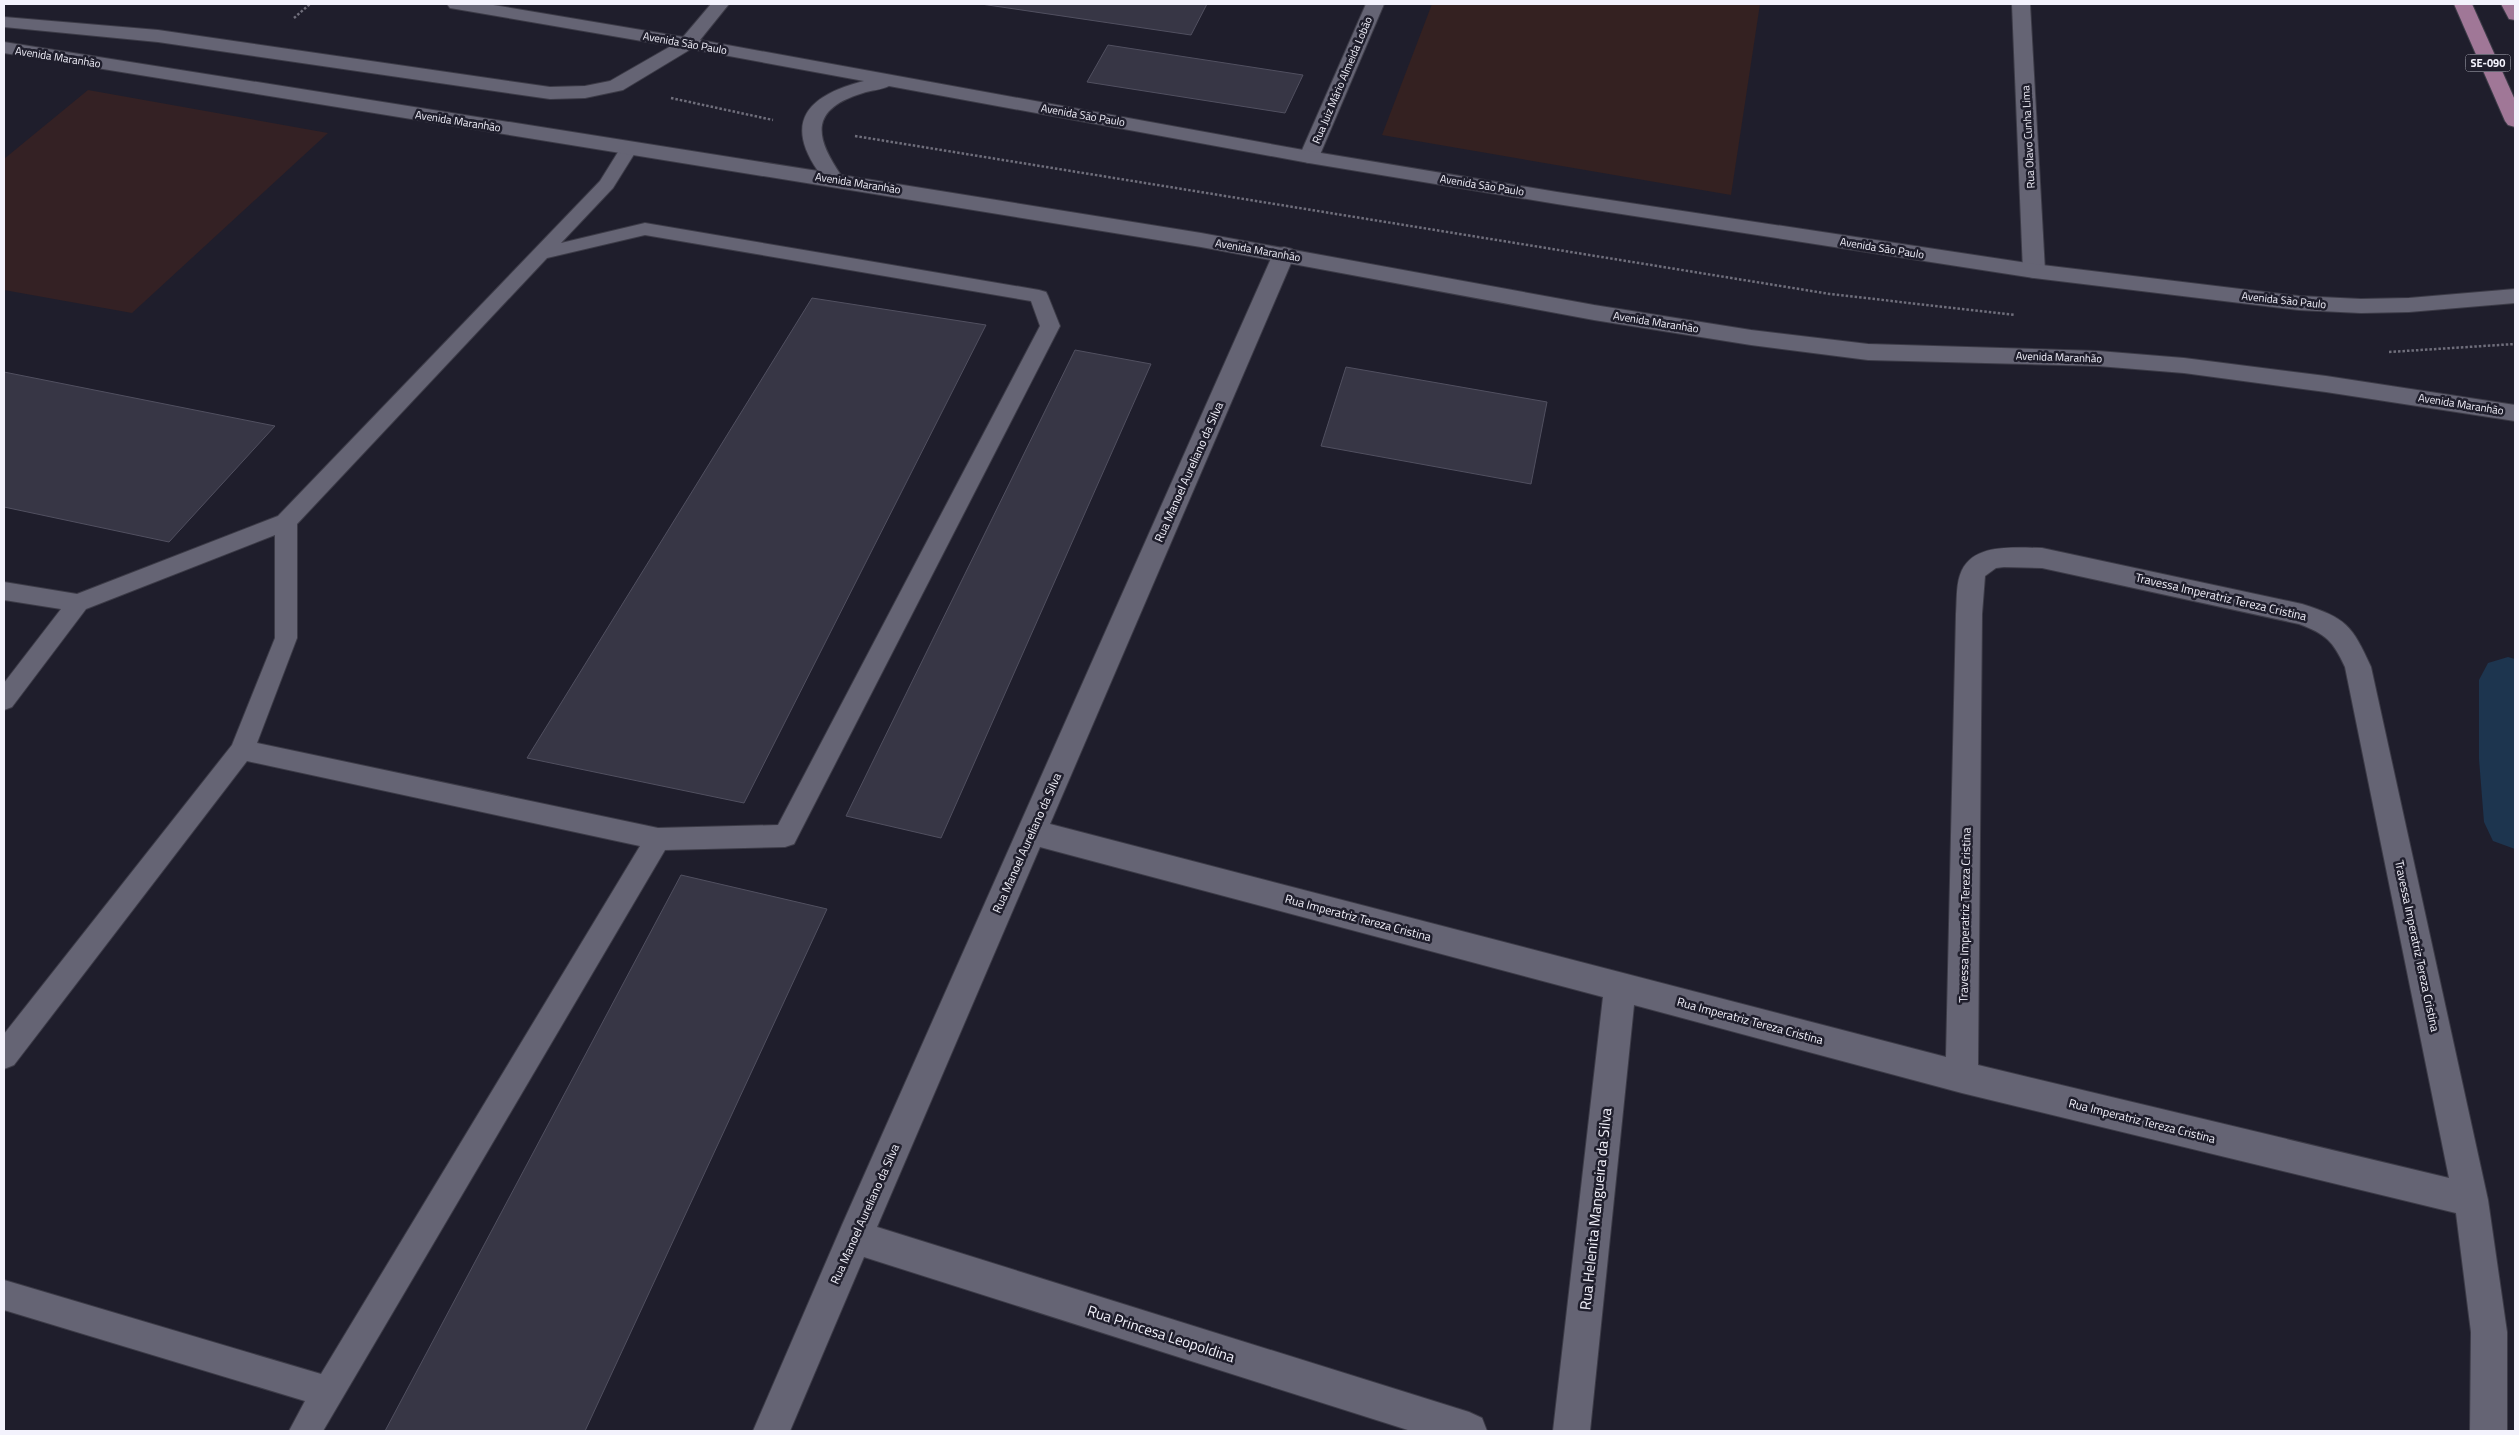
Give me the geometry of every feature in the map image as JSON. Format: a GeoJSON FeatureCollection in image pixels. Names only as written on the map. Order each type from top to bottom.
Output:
{"type":"FeatureCollection","features":[{"type":"Feature","properties":{"kind":"main road","name":"Avenida São Paulo"},"geometry":{"type":"LineString","coordinates":[[456,4],[688,43],[1309,157],[1557,198],[2034,271],[2299,303],[2361,306],[2409,305],[2515,296]]}},
{"type":"Feature","properties":{"kind":"main road"},"geometry":{"type":"LineString","coordinates":[[4,22],[158,36],[533,92],[585,92],[616,86],[688,43],[720,4]]}},
{"type":"Feature","properties":{"kind":"main road","name":"Rua Juiz Mário Almeida Lobão"},"geometry":{"type":"LineString","coordinates":[[1309,157],[1375,4]]}},
{"type":"Feature","properties":{"kind":"main road","name":"Rua Olavo Cunha Lima"},"geometry":{"type":"LineString","coordinates":[[2021,4],[2034,271]]}},
{"type":"Feature","properties":{"kind":"main road","name":"SE-090"},"geometry":{"type":"LineString","coordinates":[[2463,4],[2515,121]]}},
{"type":"Feature","properties":{"kind":"main road"},"geometry":{"type":"LineString","coordinates":[[2510,4],[2515,15]]}},
{"type":"Feature","properties":{"kind":"main road","name":"Avenida Maranhão"},"geometry":{"type":"LineString","coordinates":[[4,48],[833,179],[1284,254],[1492,295],[1666,324],[1835,349],[2133,360],[2227,370],[2405,395],[2515,414]]}},
{"type":"Feature","properties":{"kind":"main road"},"geometry":{"type":"LineString","coordinates":[[833,179],[812,142],[812,128],[818,111],[827,101],[856,88],[895,81]]}},
{"type":"Feature","properties":{"kind":"main road","name":"Rua Manoel Aureliano da Silva"},"geometry":{"type":"LineString","coordinates":[[771,1431],[1284,254]]}},
{"type":"Feature","properties":{"kind":"main road","name":"Travessa Imperatriz Tereza Cristina"},"geometry":{"type":"LineString","coordinates":[[1962,1078],[1969,614],[1972,576],[1976,569],[1989,560],[2004,557],[2042,558],[2259,603],[2302,614],[2329,624],[2348,645],[2358,667],[2471,1200],[2489,1332],[2489,1431]]}},
{"type":"Feature","properties":{"kind":"main road","name":"Rua Imperatriz Tereza Cristina"},"geometry":{"type":"LineString","coordinates":[[1032,832],[1962,1078],[2471,1200]]}},
{"type":"Feature","properties":{"kind":"main road","name":"Rua Helenita Mangueira da Silva"},"geometry":{"type":"LineString","coordinates":[[1571,1431],[1620,986]]}},
{"type":"Feature","properties":{"kind":"main road","name":"Rua Princesa Leopoldina"},"geometry":{"type":"LineString","coordinates":[[854,1237],[1469,1431]]}},
{"type":"Feature","properties":{"kind":"lane"},"geometry":{"type":"LineString","coordinates":[[4,591],[78,603],[286,522],[607,184],[629,148]]}},
{"type":"Feature","properties":{"kind":"lane"},"geometry":{"type":"LineString","coordinates":[[242,750],[658,839],[785,836],[1050,326],[1039,296],[645,229],[540,254]]}},
{"type":"Feature","properties":{"kind":"lane"},"geometry":{"type":"LineString","coordinates":[[4,1056],[242,750],[286,638],[286,522]]}},
{"type":"Feature","properties":{"kind":"lane"},"geometry":{"type":"LineString","coordinates":[[4,700],[78,603]]}},
{"type":"Feature","properties":{"kind":"lane"},"geometry":{"type":"LineString","coordinates":[[305,1431],[658,839]]}},
{"type":"Feature","properties":{"kind":"lane"},"geometry":{"type":"LineString","coordinates":[[4,1295],[329,1392]]}},
{"type":"Feature","properties":{"kind":"path"},"geometry":{"type":"LineString","coordinates":[[616,86],[812,128],[1830,294],[2016,315]]}},
{"type":"Feature","properties":{"kind":"path"},"geometry":{"type":"LineString","coordinates":[[2389,352],[2515,344]]}},
{"type":"Feature","properties":{"kind":"shaded area"},"geometry":{"type":"Polygon","coordinates":[[[1432,4],[1760,4],[1731,195],[1382,135],[1432,4]]]}},
{"type":"Feature","properties":{"kind":"shaded area"},"geometry":{"type":"Polygon","coordinates":[[[88,90],[328,133],[132,313],[4,290],[4,159],[88,90]]]}},
{"type":"Feature","properties":{"kind":"building"},"geometry":{"type":"Polygon","coordinates":[[[981,4],[1207,4],[1191,35],[981,4]]]}},
{"type":"Feature","properties":{"kind":"building"},"geometry":{"type":"Polygon","coordinates":[[[1108,45],[1303,75],[1285,113],[1087,82],[1108,45]]]}},
{"type":"Feature","properties":{"kind":"building"},"geometry":{"type":"Polygon","coordinates":[[[812,298],[986,325],[744,803],[527,758],[812,298]]]}},
{"type":"Feature","properties":{"kind":"building"},"geometry":{"type":"Polygon","coordinates":[[[1075,350],[1151,364],[941,838],[846,816],[1075,350]]]}},
{"type":"Feature","properties":{"kind":"building"},"geometry":{"type":"Polygon","coordinates":[[[1346,367],[1547,402],[1531,484],[1321,446],[1346,367]]]}},
{"type":"Feature","properties":{"kind":"building"},"geometry":{"type":"Polygon","coordinates":[[[4,372],[275,426],[169,542],[4,507],[4,372]]]}},
{"type":"Feature","properties":{"kind":"building"},"geometry":{"type":"Polygon","coordinates":[[[681,875],[827,909],[585,1431],[385,1431],[681,875]]]}},
{"type":"Feature","properties":{"kind":"waterway"},"geometry":{"type":"LineString","coordinates":[[2508,680],[2509,759],[2515,822]]}}]}
